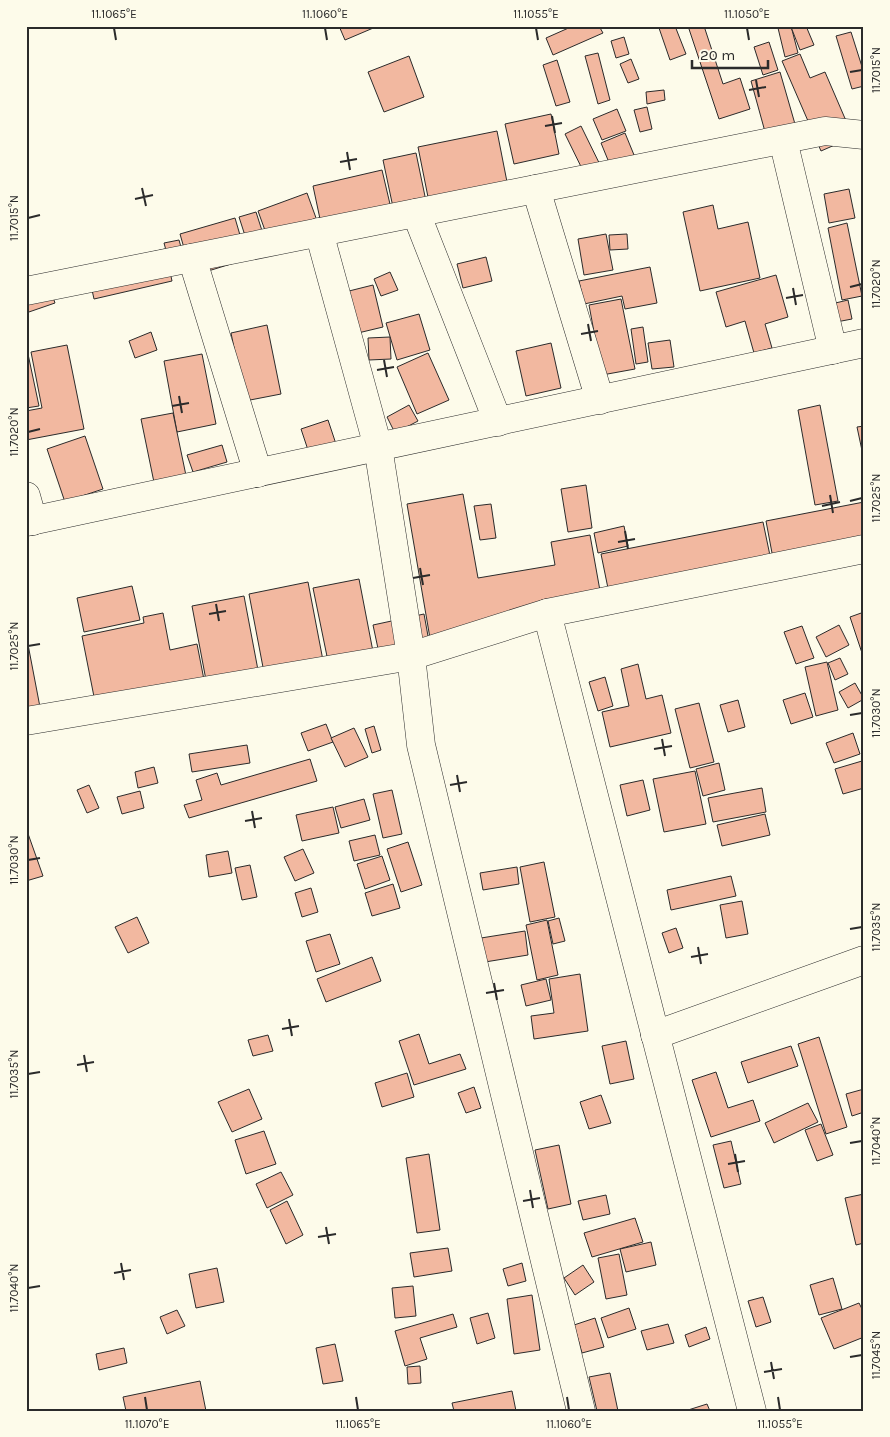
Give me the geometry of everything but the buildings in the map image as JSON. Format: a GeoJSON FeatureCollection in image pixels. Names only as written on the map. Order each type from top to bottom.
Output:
{"type":"FeatureCollection","features":[{"type":"Feature","properties":{"kind":"street"},"geometry":{"type":"LineString","coordinates":[[26,291],[825,131],[864,135]]}},
{"type":"Feature","properties":{"kind":"street"},"geometry":{"type":"LineString","coordinates":[[783,140],[834,350]]}},
{"type":"Feature","properties":{"kind":"street"},"geometry":{"type":"LineString","coordinates":[[536,189],[600,400]]}},
{"type":"Feature","properties":{"kind":"street"},"geometry":{"type":"LineString","coordinates":[[416,213],[498,422]]}},
{"type":"Feature","properties":{"kind":"street"},"geometry":{"type":"LineString","coordinates":[[319,232],[378,447],[411,656],[421,745],[581,1411]]}},
{"type":"Feature","properties":{"kind":"street"},"geometry":{"type":"LineString","coordinates":[[192,258],[258,473]]}},
{"type":"Feature","properties":{"kind":"street"},"geometry":{"type":"LineString","coordinates":[[28,513],[258,473],[864,343]]}},
{"type":"Feature","properties":{"kind":"street"},"geometry":{"type":"LineString","coordinates":[[26,721],[411,656],[547,613],[864,549]]}},
{"type":"Feature","properties":{"kind":"street"},"geometry":{"type":"LineString","coordinates":[[547,613],[752,1411]]}},
{"type":"Feature","properties":{"kind":"street"},"geometry":{"type":"LineString","coordinates":[[656,1035],[864,960]]}}]}
